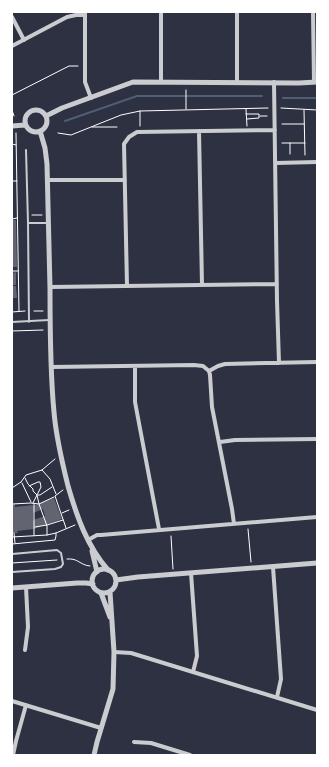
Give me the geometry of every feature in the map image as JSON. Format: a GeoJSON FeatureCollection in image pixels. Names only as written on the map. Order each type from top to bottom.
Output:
{"type":"FeatureCollection","features":[{"type":"Feature","properties":{"kind":"street"},"geometry":{"type":"LineString","coordinates":[[161,12],[161,82]]}},
{"type":"Feature","properties":{"kind":"street"},"geometry":{"type":"LineString","coordinates":[[237,12],[237,82]]}},
{"type":"Feature","properties":{"kind":"street"},"geometry":{"type":"LineString","coordinates":[[46,116],[133,82],[316,82],[313,12]]}},
{"type":"Feature","properties":{"kind":"street"},"geometry":{"type":"LineString","coordinates":[[12,46],[67,17],[85,13],[85,82],[91,98]]}},
{"type":"Feature","properties":{"kind":"street"},"geometry":{"type":"LineString","coordinates":[[12,17],[24,40]]}},
{"type":"Feature","properties":{"kind":"street"},"geometry":{"type":"LineString","coordinates":[[274,82],[277,284],[280,363]]}},
{"type":"Feature","properties":{"kind":"street"},"geometry":{"type":"LineString","coordinates":[[31,110],[41,111],[46,116],[47,123],[40,131],[37,132],[30,130],[25,125],[26,115],[31,110]]}},
{"type":"Feature","properties":{"kind":"street"},"geometry":{"type":"LineString","coordinates":[[12,126],[25,125]]}},
{"type":"Feature","properties":{"kind":"street"},"geometry":{"type":"LineString","coordinates":[[127,286],[124,144],[126,140],[137,132],[275,130]]}},
{"type":"Feature","properties":{"kind":"street"},"geometry":{"type":"LineString","coordinates":[[40,131],[46,156],[48,180],[51,367],[57,437],[74,509],[80,525],[92,548],[108,570],[114,574],[116,580],[115,587],[110,592],[101,593],[96,590],[92,584],[93,577],[97,572],[104,569],[108,570]]}},
{"type":"Feature","properties":{"kind":"street"},"geometry":{"type":"LineString","coordinates":[[199,131],[202,285]]}},
{"type":"Feature","properties":{"kind":"street"},"geometry":{"type":"LineString","coordinates":[[276,163],[317,162]]}},
{"type":"Feature","properties":{"kind":"street"},"geometry":{"type":"LineString","coordinates":[[48,180],[125,180]]}},
{"type":"Feature","properties":{"kind":"street"},"geometry":{"type":"LineString","coordinates":[[50,287],[277,284]]}},
{"type":"Feature","properties":{"kind":"street"},"geometry":{"type":"LineString","coordinates":[[209,371],[225,364],[317,362]]}},
{"type":"Feature","properties":{"kind":"street"},"geometry":{"type":"LineString","coordinates":[[51,367],[198,365],[203,366],[209,371],[211,377],[212,407],[220,442],[234,524]]}},
{"type":"Feature","properties":{"kind":"street"},"geometry":{"type":"LineString","coordinates":[[135,366],[135,402],[159,529]]}},
{"type":"Feature","properties":{"kind":"street"},"geometry":{"type":"LineString","coordinates":[[220,442],[234,440],[317,439]]}},
{"type":"Feature","properties":{"kind":"street"},"geometry":{"type":"LineString","coordinates":[[88,540],[101,534],[317,517]]}},
{"type":"Feature","properties":{"kind":"street"},"geometry":{"type":"LineString","coordinates":[[92,548],[97,572]]}},
{"type":"Feature","properties":{"kind":"street"},"geometry":{"type":"LineString","coordinates":[[116,580],[317,563]]}},
{"type":"Feature","properties":{"kind":"street"},"geometry":{"type":"LineString","coordinates":[[273,567],[281,680],[278,697]]}},
{"type":"Feature","properties":{"kind":"street"},"geometry":{"type":"LineString","coordinates":[[191,573],[197,656],[193,672]]}},
{"type":"Feature","properties":{"kind":"street"},"geometry":{"type":"LineString","coordinates":[[12,588],[77,583],[92,584]]}},
{"type":"Feature","properties":{"kind":"street"},"geometry":{"type":"LineString","coordinates":[[25,650],[28,627],[26,587]]}},
{"type":"Feature","properties":{"kind":"street"},"geometry":{"type":"LineString","coordinates":[[94,755],[113,689],[114,652],[110,592]]}},
{"type":"Feature","properties":{"kind":"street"},"geometry":{"type":"LineString","coordinates":[[101,593],[112,622]]}},
{"type":"Feature","properties":{"kind":"street"},"geometry":{"type":"LineString","coordinates":[[114,652],[131,653],[317,710]]}},
{"type":"Feature","properties":{"kind":"street"},"geometry":{"type":"LineString","coordinates":[[12,701],[101,728]]}},
{"type":"Feature","properties":{"kind":"street"},"geometry":{"type":"LineString","coordinates":[[13,755],[26,705]]}},
{"type":"Feature","properties":{"kind":"street"},"geometry":{"type":"LineString","coordinates":[[134,742],[150,743],[190,755]]}},
{"type":"Feature","properties":{"kind":"lane"},"geometry":{"type":"LineString","coordinates":[[26,150],[29,322]]}},
{"type":"Feature","properties":{"kind":"lane"},"geometry":{"type":"LineString","coordinates":[[28,223],[49,223]]}},
{"type":"Feature","properties":{"kind":"lane"},"geometry":{"type":"LineString","coordinates":[[12,322],[50,320]]}},
{"type":"Feature","properties":{"kind":"lane"},"geometry":{"type":"LineString","coordinates":[[12,554],[56,550],[62,553],[63,564],[61,567],[55,569],[12,572]]}},
{"type":"Feature","properties":{"kind":"path"},"geometry":{"type":"LineString","coordinates":[[12,95],[69,66],[78,66]]}},
{"type":"Feature","properties":{"kind":"path"},"geometry":{"type":"LineString","coordinates":[[186,90],[186,109]]}},
{"type":"Feature","properties":{"kind":"path"},"geometry":{"type":"LineString","coordinates":[[246,108],[247,126]]}},
{"type":"Feature","properties":{"kind":"path"},"geometry":{"type":"LineString","coordinates":[[58,133],[71,135],[120,115],[140,111],[268,108]]}},
{"type":"Feature","properties":{"kind":"path"},"geometry":{"type":"LineString","coordinates":[[281,108],[317,110]]}},
{"type":"Feature","properties":{"kind":"path"},"geometry":{"type":"LineString","coordinates":[[12,110],[14,116]]}},
{"type":"Feature","properties":{"kind":"path"},"geometry":{"type":"LineString","coordinates":[[304,110],[305,155]]}},
{"type":"Feature","properties":{"kind":"path"},"geometry":{"type":"LineString","coordinates":[[140,111],[140,126]]}},
{"type":"Feature","properties":{"kind":"path"},"geometry":{"type":"LineString","coordinates":[[246,114],[259,114],[259,116],[267,116]]}},
{"type":"Feature","properties":{"kind":"path"},"geometry":{"type":"LineString","coordinates":[[246,119],[259,118],[259,116]]}},
{"type":"Feature","properties":{"kind":"path"},"geometry":{"type":"LineString","coordinates":[[282,124],[304,124]]}},
{"type":"Feature","properties":{"kind":"path"},"geometry":{"type":"LineString","coordinates":[[90,127],[117,127]]}},
{"type":"Feature","properties":{"kind":"path"},"geometry":{"type":"LineString","coordinates":[[16,132],[19,311]]}},
{"type":"Feature","properties":{"kind":"path"},"geometry":{"type":"LineString","coordinates":[[282,143],[305,143]]}},
{"type":"Feature","properties":{"kind":"path"},"geometry":{"type":"LineString","coordinates":[[290,143],[290,154]]}},
{"type":"Feature","properties":{"kind":"path"},"geometry":{"type":"LineString","coordinates":[[12,144],[16,145]]}},
{"type":"Feature","properties":{"kind":"path"},"geometry":{"type":"LineString","coordinates":[[12,181],[17,181]]}},
{"type":"Feature","properties":{"kind":"path"},"geometry":{"type":"LineString","coordinates":[[12,218],[18,218]]}},
{"type":"Feature","properties":{"kind":"path"},"geometry":{"type":"LineString","coordinates":[[12,271],[18,271]]}},
{"type":"Feature","properties":{"kind":"path"},"geometry":{"type":"LineString","coordinates":[[12,331],[44,330]]}},
{"type":"Feature","properties":{"kind":"path"},"geometry":{"type":"LineString","coordinates":[[12,488],[22,482],[26,475],[42,470],[56,459]]}},
{"type":"Feature","properties":{"kind":"path"},"geometry":{"type":"LineString","coordinates":[[42,470],[50,479],[57,495]]}},
{"type":"Feature","properties":{"kind":"path"},"geometry":{"type":"LineString","coordinates":[[25,478],[29,486],[37,495],[47,526],[47,535]]}},
{"type":"Feature","properties":{"kind":"path"},"geometry":{"type":"LineString","coordinates":[[22,482],[32,503],[34,536]]}},
{"type":"Feature","properties":{"kind":"path"},"geometry":{"type":"LineString","coordinates":[[29,486],[40,482],[41,487],[32,503]]}},
{"type":"Feature","properties":{"kind":"path"},"geometry":{"type":"LineString","coordinates":[[37,495],[40,495],[53,487]]}},
{"type":"Feature","properties":{"kind":"path"},"geometry":{"type":"LineString","coordinates":[[12,504],[39,504],[57,495],[63,490]]}},
{"type":"Feature","properties":{"kind":"path"},"geometry":{"type":"LineString","coordinates":[[55,496],[67,528]]}},
{"type":"Feature","properties":{"kind":"path"},"geometry":{"type":"LineString","coordinates":[[61,514],[69,510]]}},
{"type":"Feature","properties":{"kind":"path"},"geometry":{"type":"LineString","coordinates":[[34,527],[47,526],[63,520]]}},
{"type":"Feature","properties":{"kind":"path"},"geometry":{"type":"LineString","coordinates":[[13,537],[47,535],[75,525]]}},
{"type":"Feature","properties":{"kind":"path"},"geometry":{"type":"LineString","coordinates":[[248,529],[251,562]]}},
{"type":"Feature","properties":{"kind":"path"},"geometry":{"type":"LineString","coordinates":[[14,533],[13,537],[15,543]]}},
{"type":"Feature","properties":{"kind":"path"},"geometry":{"type":"LineString","coordinates":[[12,544],[55,540],[56,533]]}},
{"type":"Feature","properties":{"kind":"path"},"geometry":{"type":"LineString","coordinates":[[170,536],[173,569]]}},
{"type":"Feature","properties":{"kind":"path"},"geometry":{"type":"LineString","coordinates":[[12,563],[61,559]]}},
{"type":"Feature","properties":{"kind":"path"},"geometry":{"type":"LineString","coordinates":[[65,559],[74,559],[83,565],[92,566]]}},
{"type":"Feature","properties":{"kind":"building"},"geometry":{"type":"Polygon","coordinates":[[[12,220],[16,220],[17,267],[12,267],[12,220]]]}},
{"type":"Feature","properties":{"kind":"building"},"geometry":{"type":"Polygon","coordinates":[[[16,272],[16,285],[12,285],[12,273],[16,272]]]}},
{"type":"Feature","properties":{"kind":"building"},"geometry":{"type":"Polygon","coordinates":[[[12,286],[16,286],[17,298],[12,298],[12,286]]]}},
{"type":"Feature","properties":{"kind":"building"},"geometry":{"type":"Polygon","coordinates":[[[54,498],[62,519],[34,529],[12,533],[12,504],[15,504],[15,507],[33,506],[54,498]],[[43,509],[33,513],[33,520],[45,516],[43,509]]]}},
{"type":"Feature","properties":{"kind":"waterway"},"geometry":{"type":"LineString","coordinates":[[65,121],[137,96],[262,96]]}},
{"type":"Feature","properties":{"kind":"waterway"},"geometry":{"type":"LineString","coordinates":[[283,98],[317,98]]}}]}
